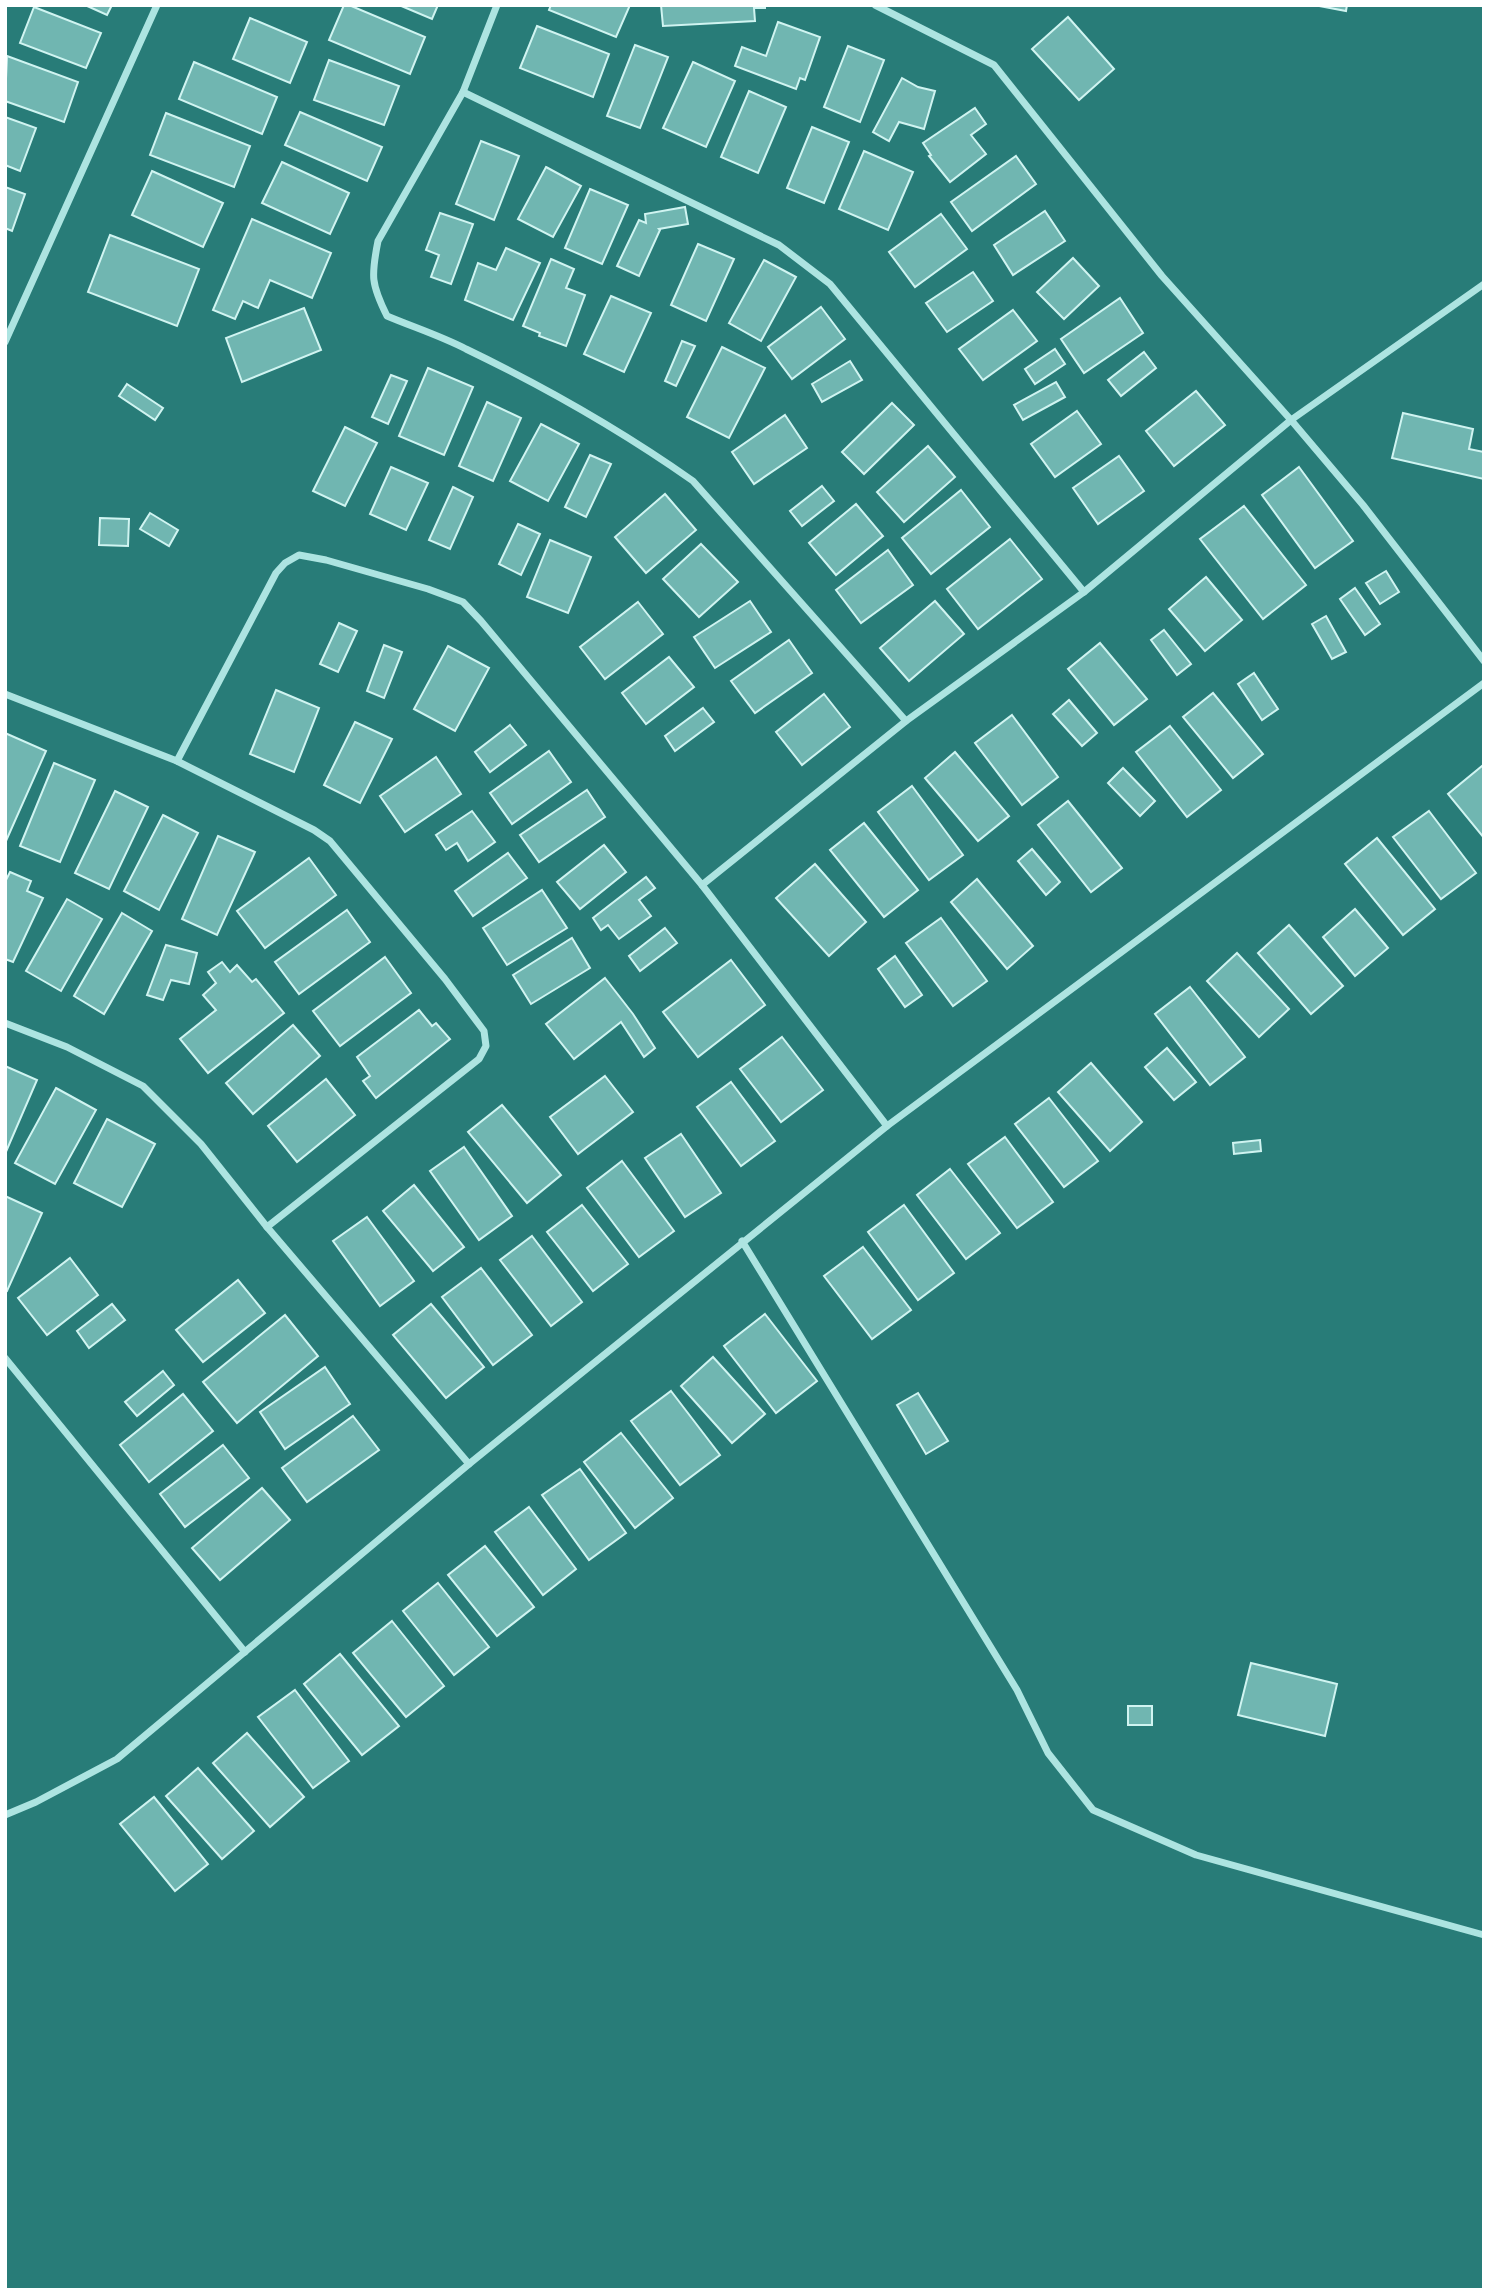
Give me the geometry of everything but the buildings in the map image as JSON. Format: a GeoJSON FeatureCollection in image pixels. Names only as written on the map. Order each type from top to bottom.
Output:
{"type":"FeatureCollection","features":[{"type":"Feature","properties":{"kind":"street"},"geometry":{"type":"LineString","coordinates":[[5,342],[157,5]]}},
{"type":"Feature","properties":{"kind":"street"},"geometry":{"type":"LineString","coordinates":[[498,5],[463,92],[378,241],[373,265],[374,291],[387,317],[465,348],[586,412],[693,481],[906,721]]}},
{"type":"Feature","properties":{"kind":"street"},"geometry":{"type":"LineString","coordinates":[[875,5],[995,65],[1162,276],[1363,505],[1484,661]]}},
{"type":"Feature","properties":{"kind":"street"},"geometry":{"type":"LineString","coordinates":[[463,92],[779,245],[830,284],[1084,592]]}},
{"type":"Feature","properties":{"kind":"street"},"geometry":{"type":"LineString","coordinates":[[702,885],[906,721],[1084,592],[1291,420],[1484,284]]}},
{"type":"Feature","properties":{"kind":"street"},"geometry":{"type":"LineString","coordinates":[[177,761],[276,573],[285,563],[299,555],[428,589],[463,602],[702,885],[887,1126]]}},
{"type":"Feature","properties":{"kind":"street"},"geometry":{"type":"LineString","coordinates":[[5,1815],[36,1802],[117,1759],[468,1464],[887,1126],[1484,683]]}},
{"type":"Feature","properties":{"kind":"street"},"geometry":{"type":"LineString","coordinates":[[5,694],[177,761],[314,830],[330,841],[485,1031],[485,1046],[479,1059],[267,1227]]}},
{"type":"Feature","properties":{"kind":"street"},"geometry":{"type":"LineString","coordinates":[[5,1023],[67,1047],[143,1086],[201,1144],[267,1227],[468,1464]]}},
{"type":"Feature","properties":{"kind":"street"},"geometry":{"type":"LineString","coordinates":[[742,1241],[1017,1690],[1048,1753],[1093,1810],[1196,1855],[1484,1935]]}},
{"type":"Feature","properties":{"kind":"street"},"geometry":{"type":"LineString","coordinates":[[5,1358],[245,1652]]}}]}
